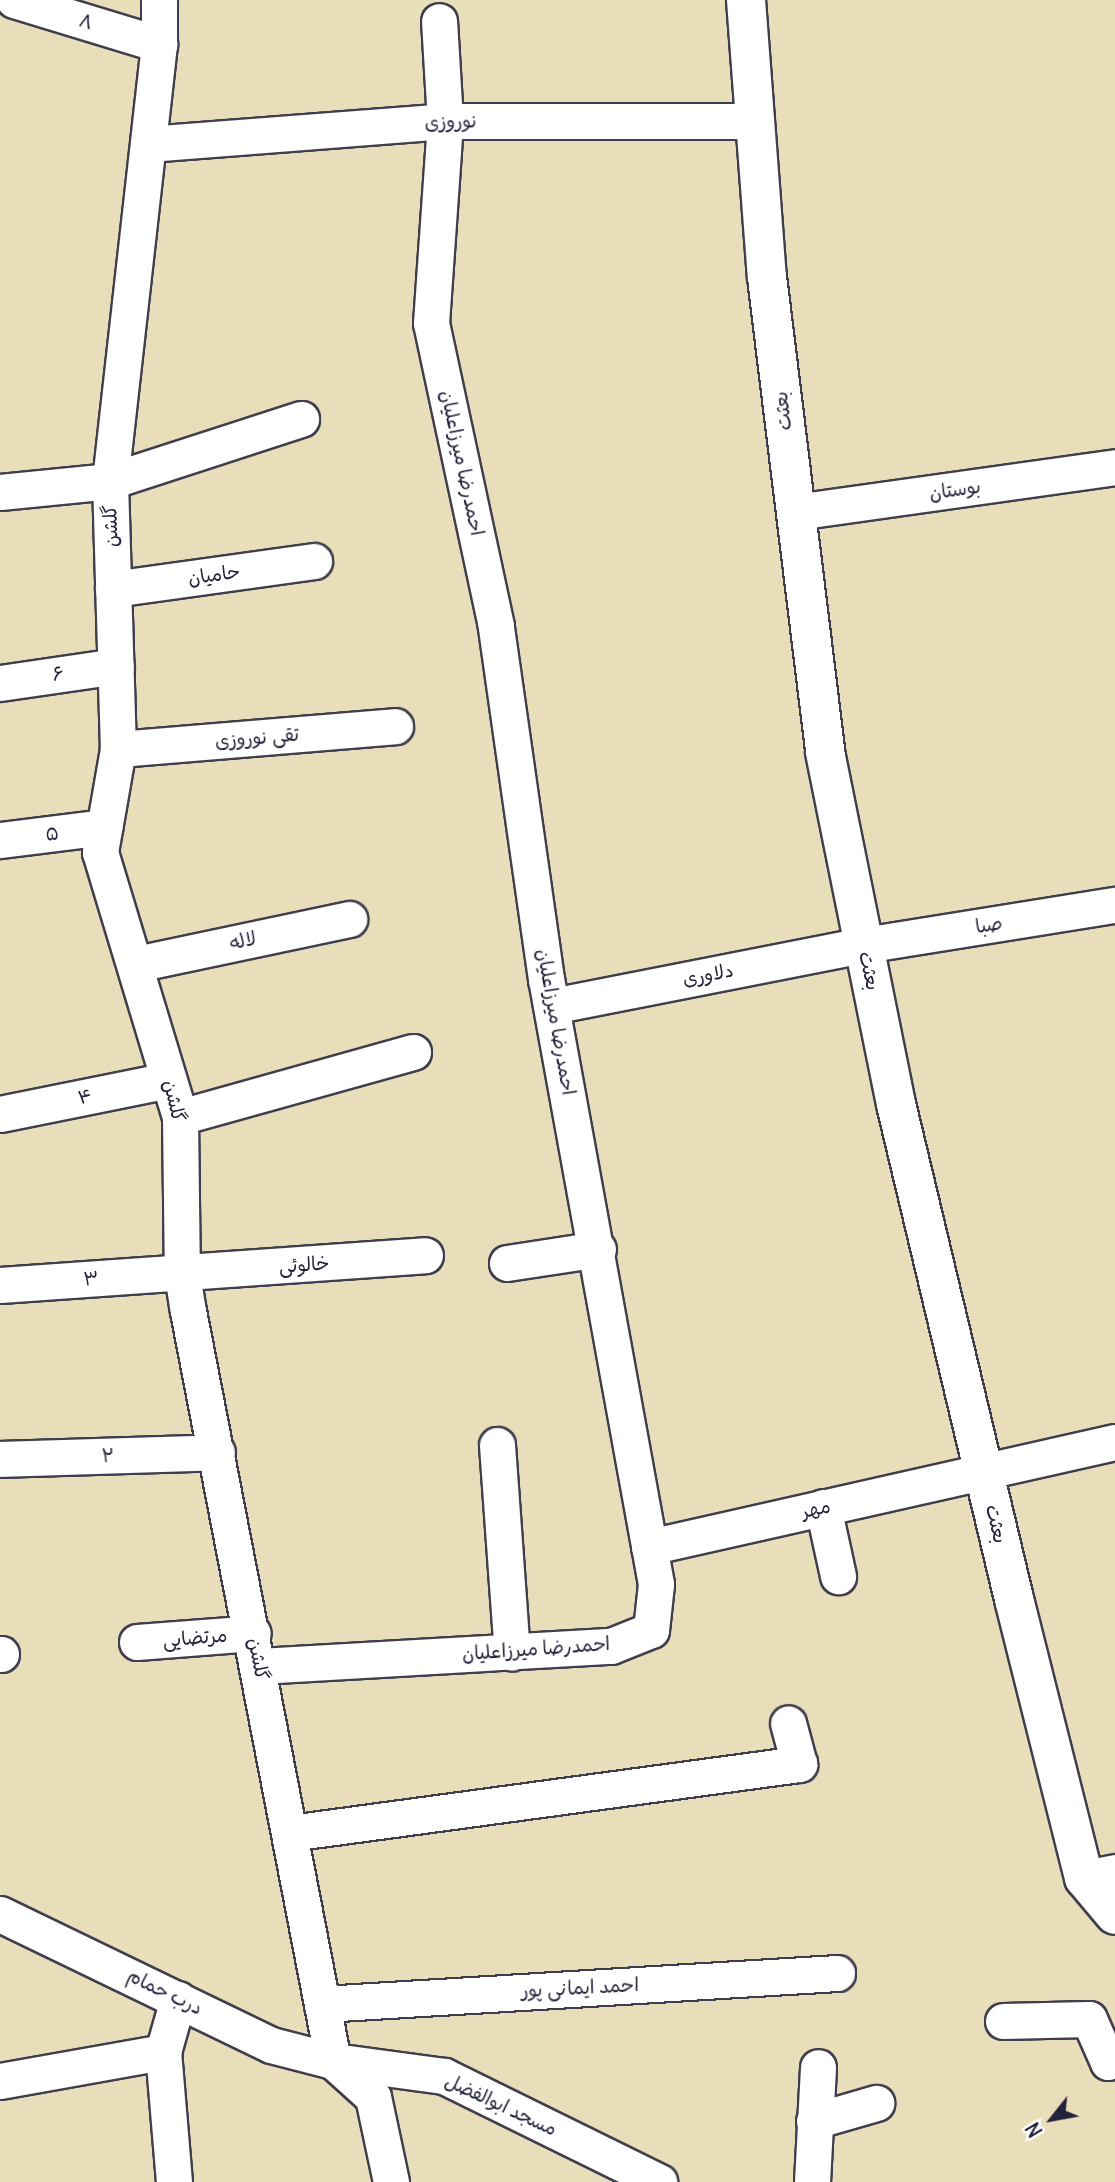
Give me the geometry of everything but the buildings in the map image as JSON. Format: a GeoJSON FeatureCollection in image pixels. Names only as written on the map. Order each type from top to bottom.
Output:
{"type":"FeatureCollection","features":[{"type":"Feature","properties":{"kind":"main road","name":"بعثت"},"geometry":{"type":"LineString","coordinates":[[746,0],[767,277],[825,752],[863,945],[983,1470],[1099,1875],[1115,1915]]}},
{"type":"Feature","properties":{"kind":"street","name":"۸"},"geometry":{"type":"LineString","coordinates":[[14,0],[159,44]]}},
{"type":"Feature","properties":{"kind":"street","name":"گلشن"},"geometry":{"type":"LineString","coordinates":[[159,0],[159,44],[110,481],[118,749],[100,852],[180,1117],[182,1274],[333,2061]]}},
{"type":"Feature","properties":{"kind":"street","name":"احمدرضا میرزاعلیان"},"geometry":{"type":"LineString","coordinates":[[256,1649],[512,1652],[611,1646],[650,1630],[656,1584],[598,1249],[552,1006],[496,626],[431,323],[445,121],[439,21]]}},
{"type":"Feature","properties":{"kind":"street","name":"نوروزی"},"geometry":{"type":"LineString","coordinates":[[148,144],[445,121],[755,121]]}},
{"type":"Feature","properties":{"kind":"street"},"geometry":{"type":"LineString","coordinates":[[0,492],[110,481],[301,419]]}},
{"type":"Feature","properties":{"kind":"street","name":"بوستان"},"geometry":{"type":"LineString","coordinates":[[796,512],[1115,467]]}},
{"type":"Feature","properties":{"kind":"street","name":"حامیان"},"geometry":{"type":"LineString","coordinates":[[113,589],[314,561]]}},
{"type":"Feature","properties":{"kind":"street","name":"۶"},"geometry":{"type":"LineString","coordinates":[[0,682],[116,666]]}},
{"type":"Feature","properties":{"kind":"street","name":"تقی نوروزی"},"geometry":{"type":"LineString","coordinates":[[118,749],[395,726]]}},
{"type":"Feature","properties":{"kind":"street","name":"۵"},"geometry":{"type":"LineString","coordinates":[[0,840],[104,827]]}},
{"type":"Feature","properties":{"kind":"street","name":"صبا"},"geometry":{"type":"LineString","coordinates":[[863,945],[1115,905]]}},
{"type":"Feature","properties":{"kind":"street","name":"لاله"},"geometry":{"type":"LineString","coordinates":[[136,964],[349,919]]}},
{"type":"Feature","properties":{"kind":"street","name":"دلاوری"},"geometry":{"type":"LineString","coordinates":[[552,1006],[863,945]]}},
{"type":"Feature","properties":{"kind":"street"},"geometry":{"type":"LineString","coordinates":[[180,1117],[413,1052]]}},
{"type":"Feature","properties":{"kind":"street","name":"۴"},"geometry":{"type":"LineString","coordinates":[[0,1114],[169,1080]]}},
{"type":"Feature","properties":{"kind":"street"},"geometry":{"type":"LineString","coordinates":[[507,1264],[598,1249]]}},
{"type":"Feature","properties":{"kind":"street","name":"خالوئی"},"geometry":{"type":"LineString","coordinates":[[182,1274],[425,1255]]}},
{"type":"Feature","properties":{"kind":"street","name":"۳"},"geometry":{"type":"LineString","coordinates":[[0,1285],[182,1274]]}},
{"type":"Feature","properties":{"kind":"street","name":"مهر"},"geometry":{"type":"LineString","coordinates":[[649,1547],[983,1470],[1115,1443]]}},
{"type":"Feature","properties":{"kind":"street"},"geometry":{"type":"LineString","coordinates":[[497,1445],[512,1652]]}},
{"type":"Feature","properties":{"kind":"street","name":"۲"},"geometry":{"type":"LineString","coordinates":[[0,1459],[216,1452]]}},
{"type":"Feature","properties":{"kind":"street"},"geometry":{"type":"LineString","coordinates":[[823,1507],[838,1576]]}},
{"type":"Feature","properties":{"kind":"street","name":"مرتضایی"},"geometry":{"type":"LineString","coordinates":[[137,1642],[256,1649]]}},
{"type":"Feature","properties":{"kind":"street"},"geometry":{"type":"LineString","coordinates":[[290,1833],[799,1764],[788,1723]]}},
{"type":"Feature","properties":{"kind":"street","name":"درب حمام"},"geometry":{"type":"LineString","coordinates":[[0,1914],[271,2045],[333,2061]]}},
{"type":"Feature","properties":{"kind":"street","name":"احمد ایمانی پور"},"geometry":{"type":"LineString","coordinates":[[322,2004],[837,1973]]}},
{"type":"Feature","properties":{"kind":"street"},"geometry":{"type":"LineString","coordinates":[[174,2182],[163,2052],[178,1999]]}},
{"type":"Feature","properties":{"kind":"street"},"geometry":{"type":"LineString","coordinates":[[1003,2021],[1090,2019],[1108,2062],[1115,2059]]}},
{"type":"Feature","properties":{"kind":"street"},"geometry":{"type":"LineString","coordinates":[[0,2081],[163,2052]]}},
{"type":"Feature","properties":{"kind":"street"},"geometry":{"type":"LineString","coordinates":[[333,2061],[373,2097],[391,2182]]}},
{"type":"Feature","properties":{"kind":"street","name":"مسجد ابوالفضل"},"geometry":{"type":"LineString","coordinates":[[333,2061],[444,2076],[659,2182]]}},
{"type":"Feature","properties":{"kind":"street"},"geometry":{"type":"LineString","coordinates":[[811,2182],[818,2067]]}},
{"type":"Feature","properties":{"kind":"street"},"geometry":{"type":"LineString","coordinates":[[814,2121],[876,2103]]}}]}
